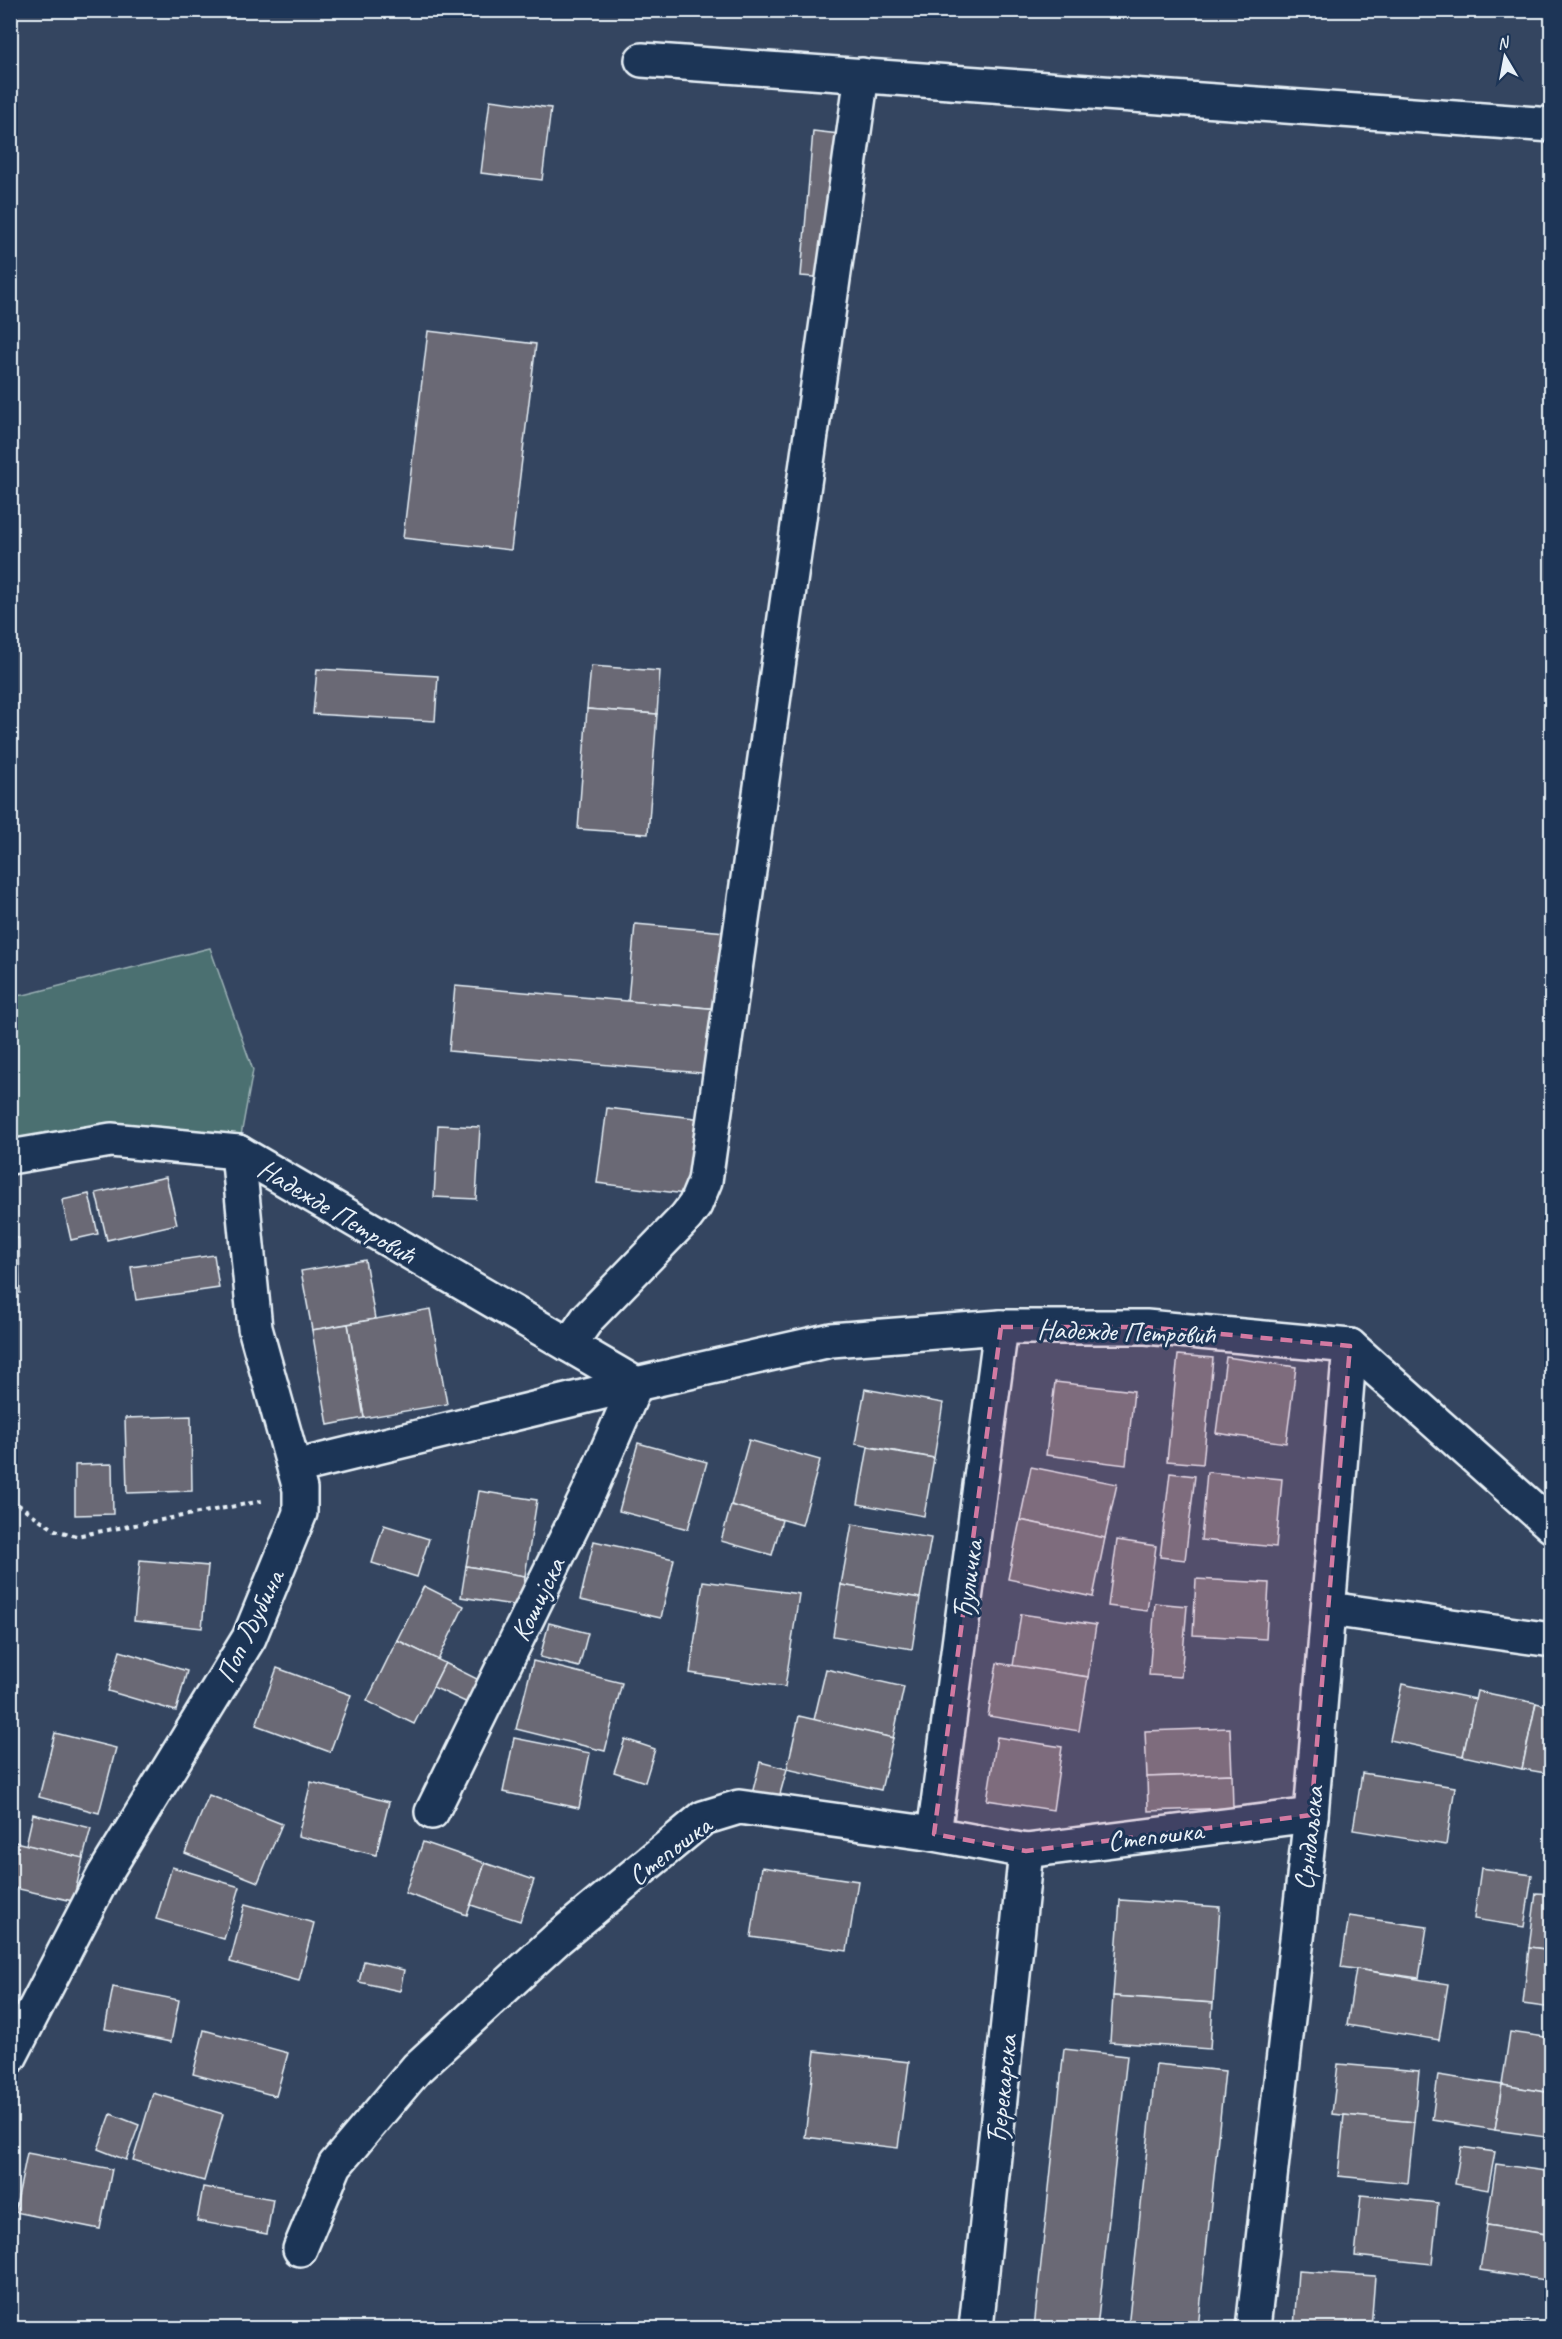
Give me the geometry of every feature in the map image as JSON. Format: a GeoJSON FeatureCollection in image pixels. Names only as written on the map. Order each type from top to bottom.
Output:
{"type":"FeatureCollection","features":[{"type":"Feature","properties":{"kind":"street"},"geometry":{"type":"LineString","coordinates":[[642,60],[1551,124]]}},
{"type":"Feature","properties":{"kind":"street"},"geometry":{"type":"LineString","coordinates":[[569,1345],[588,1318],[686,1217],[702,1193],[705,1181],[862,75]]}},
{"type":"Feature","properties":{"kind":"street","name":"Надежде Петровић"},"geometry":{"type":"LineString","coordinates":[[10,1157],[111,1140],[238,1152],[636,1384]]}},
{"type":"Feature","properties":{"kind":"street","name":"Поп Љубина"},"geometry":{"type":"LineString","coordinates":[[10,2057],[104,1875],[249,1638],[297,1522],[302,1498],[298,1478],[255,1328],[238,1152]]}},
{"type":"Feature","properties":{"kind":"street","name":"Надежде Петровић"},"geometry":{"type":"LineString","coordinates":[[298,1478],[636,1384],[831,1340],[1001,1327],[1146,1327],[1350,1346]]}},
{"type":"Feature","properties":{"kind":"street","name":"Ђуличка"},"geometry":{"type":"LineString","coordinates":[[934,1834],[1001,1327]]}},
{"type":"Feature","properties":{"kind":"street"},"geometry":{"type":"LineString","coordinates":[[1350,1346],[1551,1526]]}},
{"type":"Feature","properties":{"kind":"street","name":"Срндаљска"},"geometry":{"type":"LineString","coordinates":[[1253,2328],[1311,1815],[1350,1346]]}},
{"type":"Feature","properties":{"kind":"street","name":"Кошијска"},"geometry":{"type":"LineString","coordinates":[[432,1812],[590,1490],[636,1384]]}},
{"type":"Feature","properties":{"kind":"street"},"geometry":{"type":"LineString","coordinates":[[1329,1609],[1551,1640]]}},
{"type":"Feature","properties":{"kind":"street","name":"Степошка"},"geometry":{"type":"LineString","coordinates":[[300,2249],[335,2165],[417,2068],[558,1938],[703,1818],[739,1807],[934,1834],[1026,1851],[1311,1815]]}},
{"type":"Feature","properties":{"kind":"street","name":"Ђерекарска"},"geometry":{"type":"LineString","coordinates":[[976,2328],[1026,1851]]}},
{"type":"Feature","properties":{"kind":"path"},"geometry":{"type":"LineString","coordinates":[[10,1499],[55,1530],[76,1536],[254,1504],[298,1478]]}},
{"type":"Feature","properties":{"kind":"highlighted area"},"geometry":{"type":"Polygon","coordinates":[[[1001,1327],[1146,1327],[1350,1346],[1311,1815],[1026,1851],[934,1834],[1001,1327]]]}},
{"type":"Feature","properties":{"kind":"green space"},"geometry":{"type":"Polygon","coordinates":[[[210,948],[253,1070],[238,1152],[11,1157],[11,996],[24,995],[210,948]]]}},
{"type":"Feature","properties":{"kind":"building"},"geometry":{"type":"Polygon","coordinates":[[[490,100],[551,108],[542,180],[481,173],[490,100]]]}},
{"type":"Feature","properties":{"kind":"building"},"geometry":{"type":"Polygon","coordinates":[[[813,131],[839,134],[827,278],[801,276],[813,131]]]}},
{"type":"Feature","properties":{"kind":"building"},"geometry":{"type":"Polygon","coordinates":[[[428,331],[536,344],[511,550],[403,538],[428,331]]]}},
{"type":"Feature","properties":{"kind":"building"},"geometry":{"type":"Polygon","coordinates":[[[591,666],[660,671],[657,714],[587,709],[591,666]]]}},
{"type":"Feature","properties":{"kind":"building"},"geometry":{"type":"Polygon","coordinates":[[[317,669],[438,676],[435,721],[313,714],[317,669]]]}},
{"type":"Feature","properties":{"kind":"building"},"geometry":{"type":"Polygon","coordinates":[[[587,709],[657,714],[648,834],[578,829],[587,709]]]}},
{"type":"Feature","properties":{"kind":"building"},"geometry":{"type":"Polygon","coordinates":[[[635,924],[726,932],[719,1009],[628,1001],[635,924]]]}},
{"type":"Feature","properties":{"kind":"building"},"geometry":{"type":"Polygon","coordinates":[[[455,986],[719,1009],[713,1074],[449,1051],[455,986]]]}},
{"type":"Feature","properties":{"kind":"building"},"geometry":{"type":"Polygon","coordinates":[[[607,1108],[703,1119],[693,1195],[597,1183],[607,1108]]]}},
{"type":"Feature","properties":{"kind":"building"},"geometry":{"type":"Polygon","coordinates":[[[438,1125],[480,1127],[476,1199],[434,1197],[438,1125]]]}},
{"type":"Feature","properties":{"kind":"building"},"geometry":{"type":"Polygon","coordinates":[[[166,1177],[177,1224],[107,1240],[96,1193],[166,1177]]]}},
{"type":"Feature","properties":{"kind":"building"},"geometry":{"type":"Polygon","coordinates":[[[89,1194],[98,1234],[71,1240],[62,1200],[89,1194]]]}},
{"type":"Feature","properties":{"kind":"building"},"geometry":{"type":"Polygon","coordinates":[[[10,1238],[19,1238],[20,1293],[10,1293],[10,1238]]]}},
{"type":"Feature","properties":{"kind":"building"},"geometry":{"type":"Polygon","coordinates":[[[214,1255],[219,1288],[136,1300],[131,1267],[214,1255]]]}},
{"type":"Feature","properties":{"kind":"building"},"geometry":{"type":"Polygon","coordinates":[[[365,1260],[375,1319],[312,1330],[301,1271],[365,1260]]]}},
{"type":"Feature","properties":{"kind":"building"},"geometry":{"type":"Polygon","coordinates":[[[430,1309],[447,1404],[364,1418],[348,1324],[430,1309]]]}},
{"type":"Feature","properties":{"kind":"building"},"geometry":{"type":"Polygon","coordinates":[[[348,1324],[364,1418],[328,1425],[312,1330],[348,1324]]]}},
{"type":"Feature","properties":{"kind":"building"},"geometry":{"type":"Polygon","coordinates":[[[1178,1355],[1213,1358],[1203,1464],[1167,1461],[1178,1355]]]}},
{"type":"Feature","properties":{"kind":"building"},"geometry":{"type":"Polygon","coordinates":[[[1226,1357],[1296,1367],[1286,1443],[1216,1433],[1226,1357]]]}},
{"type":"Feature","properties":{"kind":"building"},"geometry":{"type":"Polygon","coordinates":[[[1055,1382],[1134,1391],[1126,1465],[1046,1455],[1055,1382]]]}},
{"type":"Feature","properties":{"kind":"building"},"geometry":{"type":"Polygon","coordinates":[[[865,1389],[943,1403],[934,1458],[855,1444],[865,1389]]]}},
{"type":"Feature","properties":{"kind":"building"},"geometry":{"type":"Polygon","coordinates":[[[191,1416],[192,1491],[127,1493],[125,1418],[191,1416]]]}},
{"type":"Feature","properties":{"kind":"building"},"geometry":{"type":"Polygon","coordinates":[[[749,1440],[820,1460],[802,1525],[731,1505],[749,1440]]]}},
{"type":"Feature","properties":{"kind":"building"},"geometry":{"type":"Polygon","coordinates":[[[638,1443],[707,1462],[688,1529],[619,1511],[638,1443]]]}},
{"type":"Feature","properties":{"kind":"building"},"geometry":{"type":"Polygon","coordinates":[[[868,1447],[934,1458],[924,1516],[858,1504],[868,1447]]]}},
{"type":"Feature","properties":{"kind":"building"},"geometry":{"type":"Polygon","coordinates":[[[112,1464],[113,1514],[75,1515],[75,1465],[112,1464]]]}},
{"type":"Feature","properties":{"kind":"building"},"geometry":{"type":"Polygon","coordinates":[[[1031,1467],[1117,1484],[1105,1538],[1020,1520],[1031,1467]]]}},
{"type":"Feature","properties":{"kind":"building"},"geometry":{"type":"Polygon","coordinates":[[[1207,1472],[1282,1479],[1276,1547],[1201,1540],[1207,1472]]]}},
{"type":"Feature","properties":{"kind":"building"},"geometry":{"type":"Polygon","coordinates":[[[1170,1473],[1195,1476],[1185,1560],[1160,1557],[1170,1473]]]}},
{"type":"Feature","properties":{"kind":"building"},"geometry":{"type":"Polygon","coordinates":[[[479,1491],[537,1500],[525,1576],[466,1566],[479,1491]]]}},
{"type":"Feature","properties":{"kind":"building"},"geometry":{"type":"Polygon","coordinates":[[[731,1505],[782,1520],[772,1555],[721,1541],[731,1505]]]}},
{"type":"Feature","properties":{"kind":"building"},"geometry":{"type":"Polygon","coordinates":[[[1020,1520],[1105,1538],[1093,1597],[1008,1579],[1020,1520]]]}},
{"type":"Feature","properties":{"kind":"building"},"geometry":{"type":"Polygon","coordinates":[[[852,1524],[931,1538],[920,1598],[841,1585],[852,1524]]]}},
{"type":"Feature","properties":{"kind":"building"},"geometry":{"type":"Polygon","coordinates":[[[384,1525],[429,1539],[417,1577],[372,1563],[384,1525]]]}},
{"type":"Feature","properties":{"kind":"building"},"geometry":{"type":"Polygon","coordinates":[[[1117,1540],[1156,1546],[1147,1611],[1108,1606],[1117,1540]]]}},
{"type":"Feature","properties":{"kind":"building"},"geometry":{"type":"Polygon","coordinates":[[[594,1541],[674,1559],[661,1618],[580,1600],[594,1541]]]}},
{"type":"Feature","properties":{"kind":"building"},"geometry":{"type":"Polygon","coordinates":[[[140,1560],[208,1566],[202,1628],[134,1621],[140,1560]]]}},
{"type":"Feature","properties":{"kind":"building"},"geometry":{"type":"Polygon","coordinates":[[[466,1566],[525,1576],[520,1606],[461,1597],[466,1566]]]}},
{"type":"Feature","properties":{"kind":"building"},"geometry":{"type":"Polygon","coordinates":[[[1196,1579],[1269,1583],[1266,1639],[1193,1635],[1196,1579]]]}},
{"type":"Feature","properties":{"kind":"building"},"geometry":{"type":"Polygon","coordinates":[[[703,1581],[799,1594],[785,1687],[690,1673],[703,1581]]]}},
{"type":"Feature","properties":{"kind":"building"},"geometry":{"type":"Polygon","coordinates":[[[841,1585],[920,1598],[912,1649],[833,1636],[841,1585]]]}},
{"type":"Feature","properties":{"kind":"building"},"geometry":{"type":"Polygon","coordinates":[[[424,1586],[464,1606],[438,1660],[397,1640],[424,1586]]]}},
{"type":"Feature","properties":{"kind":"building"},"geometry":{"type":"Polygon","coordinates":[[[1155,1603],[1187,1606],[1181,1677],[1149,1675],[1155,1603]]]}},
{"type":"Feature","properties":{"kind":"building"},"geometry":{"type":"Polygon","coordinates":[[[1021,1614],[1096,1625],[1088,1677],[1013,1666],[1021,1614]]]}},
{"type":"Feature","properties":{"kind":"building"},"geometry":{"type":"Polygon","coordinates":[[[549,1623],[588,1633],[579,1667],[540,1657],[549,1623]]]}},
{"type":"Feature","properties":{"kind":"building"},"geometry":{"type":"Polygon","coordinates":[[[397,1640],[445,1663],[414,1724],[367,1701],[397,1640]]]}},
{"type":"Feature","properties":{"kind":"building"},"geometry":{"type":"Polygon","coordinates":[[[120,1651],[187,1671],[176,1711],[108,1691],[120,1651]]]}},
{"type":"Feature","properties":{"kind":"building"},"geometry":{"type":"Polygon","coordinates":[[[533,1661],[622,1683],[605,1751],[516,1729],[533,1661]]]}},
{"type":"Feature","properties":{"kind":"building"},"geometry":{"type":"Polygon","coordinates":[[[445,1663],[483,1682],[472,1705],[433,1687],[445,1663]]]}},
{"type":"Feature","properties":{"kind":"building"},"geometry":{"type":"Polygon","coordinates":[[[997,1663],[1088,1677],[1079,1731],[988,1716],[997,1663]]]}},
{"type":"Feature","properties":{"kind":"building"},"geometry":{"type":"Polygon","coordinates":[[[277,1668],[351,1695],[330,1752],[256,1725],[277,1668]]]}},
{"type":"Feature","properties":{"kind":"building"},"geometry":{"type":"Polygon","coordinates":[[[826,1669],[904,1687],[893,1738],[814,1720],[826,1669]]]}},
{"type":"Feature","properties":{"kind":"building"},"geometry":{"type":"Polygon","coordinates":[[[1402,1684],[1476,1699],[1463,1756],[1390,1740],[1402,1684]]]}},
{"type":"Feature","properties":{"kind":"building"},"geometry":{"type":"Polygon","coordinates":[[[1477,1691],[1536,1703],[1522,1769],[1463,1756],[1477,1691]]]}},
{"type":"Feature","properties":{"kind":"building"},"geometry":{"type":"Polygon","coordinates":[[[1536,1703],[1552,1707],[1552,1774],[1522,1769],[1536,1703]]]}},
{"type":"Feature","properties":{"kind":"building"},"geometry":{"type":"Polygon","coordinates":[[[799,1716],[893,1738],[881,1790],[787,1769],[799,1716]]]}},
{"type":"Feature","properties":{"kind":"building"},"geometry":{"type":"Polygon","coordinates":[[[1230,1728],[1232,1774],[1147,1777],[1145,1731],[1230,1728]]]}},
{"type":"Feature","properties":{"kind":"building"},"geometry":{"type":"Polygon","coordinates":[[[55,1733],[116,1748],[99,1813],[39,1797],[55,1733]]]}},
{"type":"Feature","properties":{"kind":"building"},"geometry":{"type":"Polygon","coordinates":[[[997,1737],[1062,1747],[1053,1810],[987,1800],[997,1737]]]}},
{"type":"Feature","properties":{"kind":"building"},"geometry":{"type":"Polygon","coordinates":[[[514,1738],[590,1753],[579,1808],[503,1792],[514,1738]]]}},
{"type":"Feature","properties":{"kind":"building"},"geometry":{"type":"Polygon","coordinates":[[[625,1739],[655,1749],[645,1782],[614,1772],[625,1739]]]}},
{"type":"Feature","properties":{"kind":"building"},"geometry":{"type":"Polygon","coordinates":[[[760,1762],[787,1769],[778,1801],[752,1794],[760,1762]]]}},
{"type":"Feature","properties":{"kind":"building"},"geometry":{"type":"Polygon","coordinates":[[[1362,1773],[1455,1787],[1446,1845],[1353,1830],[1362,1773]]]}},
{"type":"Feature","properties":{"kind":"building"},"geometry":{"type":"Polygon","coordinates":[[[1232,1774],[1233,1808],[1148,1811],[1147,1777],[1232,1774]]]}},
{"type":"Feature","properties":{"kind":"building"},"geometry":{"type":"Polygon","coordinates":[[[311,1782],[389,1802],[376,1855],[298,1836],[311,1782]]]}},
{"type":"Feature","properties":{"kind":"building"},"geometry":{"type":"Polygon","coordinates":[[[209,1795],[282,1824],[258,1882],[185,1853],[209,1795]]]}},
{"type":"Feature","properties":{"kind":"building"},"geometry":{"type":"Polygon","coordinates":[[[33,1814],[91,1828],[83,1858],[26,1845],[33,1814]]]}},
{"type":"Feature","properties":{"kind":"building"},"geometry":{"type":"Polygon","coordinates":[[[15,1842],[83,1858],[73,1901],[10,1887],[10,1862],[15,1842]]]}},
{"type":"Feature","properties":{"kind":"building"},"geometry":{"type":"Polygon","coordinates":[[[423,1842],[485,1863],[467,1915],[405,1893],[423,1842]]]}},
{"type":"Feature","properties":{"kind":"building"},"geometry":{"type":"Polygon","coordinates":[[[485,1863],[534,1880],[520,1921],[471,1905],[485,1863]]]}},
{"type":"Feature","properties":{"kind":"building"},"geometry":{"type":"Polygon","coordinates":[[[172,1867],[240,1887],[224,1939],[156,1919],[172,1867]]]}},
{"type":"Feature","properties":{"kind":"building"},"geometry":{"type":"Polygon","coordinates":[[[762,1867],[858,1881],[847,1951],[751,1937],[762,1867]]]}},
{"type":"Feature","properties":{"kind":"building"},"geometry":{"type":"Polygon","coordinates":[[[1481,1868],[1532,1875],[1524,1927],[1474,1919],[1481,1868]]]}},
{"type":"Feature","properties":{"kind":"building"},"geometry":{"type":"Polygon","coordinates":[[[1536,1893],[1552,1894],[1552,1950],[1529,1947],[1536,1893]]]}},
{"type":"Feature","properties":{"kind":"building"},"geometry":{"type":"Polygon","coordinates":[[[1120,1900],[1220,1907],[1213,2003],[1113,1996],[1120,1900]]]}},
{"type":"Feature","properties":{"kind":"building"},"geometry":{"type":"Polygon","coordinates":[[[245,1904],[314,1923],[299,1981],[230,1962],[245,1904]]]}},
{"type":"Feature","properties":{"kind":"building"},"geometry":{"type":"Polygon","coordinates":[[[1349,1916],[1427,1927],[1419,1978],[1341,1967],[1349,1916]]]}},
{"type":"Feature","properties":{"kind":"building"},"geometry":{"type":"Polygon","coordinates":[[[1529,1947],[1552,1950],[1552,2008],[1523,2004],[1529,1947]]]}},
{"type":"Feature","properties":{"kind":"building"},"geometry":{"type":"Polygon","coordinates":[[[364,1961],[404,1970],[400,1991],[359,1982],[364,1961]]]}},
{"type":"Feature","properties":{"kind":"building"},"geometry":{"type":"Polygon","coordinates":[[[1356,1969],[1448,1984],[1439,2040],[1347,2025],[1356,1969]]]}},
{"type":"Feature","properties":{"kind":"building"},"geometry":{"type":"Polygon","coordinates":[[[113,1987],[179,2000],[171,2042],[105,2029],[113,1987]]]}},
{"type":"Feature","properties":{"kind":"building"},"geometry":{"type":"Polygon","coordinates":[[[1113,1996],[1213,2003],[1210,2049],[1110,2042],[1113,1996]]]}},
{"type":"Feature","properties":{"kind":"building"},"geometry":{"type":"Polygon","coordinates":[[[204,2030],[288,2053],[276,2096],[193,2074],[204,2030]]]}},
{"type":"Feature","properties":{"kind":"building"},"geometry":{"type":"Polygon","coordinates":[[[1510,2032],[1552,2038],[1552,2093],[1502,2085],[1510,2032]]]}},
{"type":"Feature","properties":{"kind":"building"},"geometry":{"type":"Polygon","coordinates":[[[1064,2049],[1127,2056],[1097,2328],[1034,2328],[1064,2049]]]}},
{"type":"Feature","properties":{"kind":"building"},"geometry":{"type":"Polygon","coordinates":[[[815,2051],[909,2062],[898,2148],[805,2137],[815,2051]]]}},
{"type":"Feature","properties":{"kind":"building"},"geometry":{"type":"Polygon","coordinates":[[[1156,2064],[1225,2071],[1198,2328],[1128,2328],[1156,2064]]]}},
{"type":"Feature","properties":{"kind":"building"},"geometry":{"type":"Polygon","coordinates":[[[1338,2064],[1419,2071],[1414,2122],[1332,2114],[1338,2064]]]}},
{"type":"Feature","properties":{"kind":"building"},"geometry":{"type":"Polygon","coordinates":[[[1438,2075],[1502,2085],[1495,2130],[1432,2120],[1438,2075]]]}},
{"type":"Feature","properties":{"kind":"building"},"geometry":{"type":"Polygon","coordinates":[[[1502,2085],[1552,2093],[1552,2138],[1495,2130],[1502,2085]]]}},
{"type":"Feature","properties":{"kind":"building"},"geometry":{"type":"Polygon","coordinates":[[[153,2093],[223,2114],[204,2181],[133,2160],[153,2093]]]}},
{"type":"Feature","properties":{"kind":"building"},"geometry":{"type":"Polygon","coordinates":[[[111,2114],[139,2125],[126,2160],[98,2149],[111,2114]]]}},
{"type":"Feature","properties":{"kind":"building"},"geometry":{"type":"Polygon","coordinates":[[[1344,2115],[1414,2122],[1408,2183],[1338,2176],[1344,2115]]]}},
{"type":"Feature","properties":{"kind":"building"},"geometry":{"type":"Polygon","coordinates":[[[1461,2147],[1495,2152],[1488,2190],[1455,2184],[1461,2147]]]}},
{"type":"Feature","properties":{"kind":"building"},"geometry":{"type":"Polygon","coordinates":[[[27,2153],[112,2169],[100,2229],[15,2212],[27,2153]]]}},
{"type":"Feature","properties":{"kind":"building"},"geometry":{"type":"Polygon","coordinates":[[[1496,2164],[1552,2172],[1552,2235],[1487,2225],[1496,2164]]]}},
{"type":"Feature","properties":{"kind":"building"},"geometry":{"type":"Polygon","coordinates":[[[203,2187],[273,2199],[267,2234],[197,2221],[203,2187]]]}},
{"type":"Feature","properties":{"kind":"building"},"geometry":{"type":"Polygon","coordinates":[[[1361,2195],[1438,2203],[1432,2264],[1355,2256],[1361,2195]]]}},
{"type":"Feature","properties":{"kind":"building"},"geometry":{"type":"Polygon","coordinates":[[[1487,2225],[1552,2235],[1552,2281],[1480,2270],[1487,2225]]]}},
{"type":"Feature","properties":{"kind":"building"},"geometry":{"type":"Polygon","coordinates":[[[1298,2271],[1375,2276],[1371,2328],[1294,2328],[1298,2271]]]}},
{"type":"Feature","properties":{"kind":"building"},"geometry":{"type":"Polygon","coordinates":[[[1462,2320],[1552,2326],[1552,2328],[1462,2328],[1462,2320]]]}}]}
